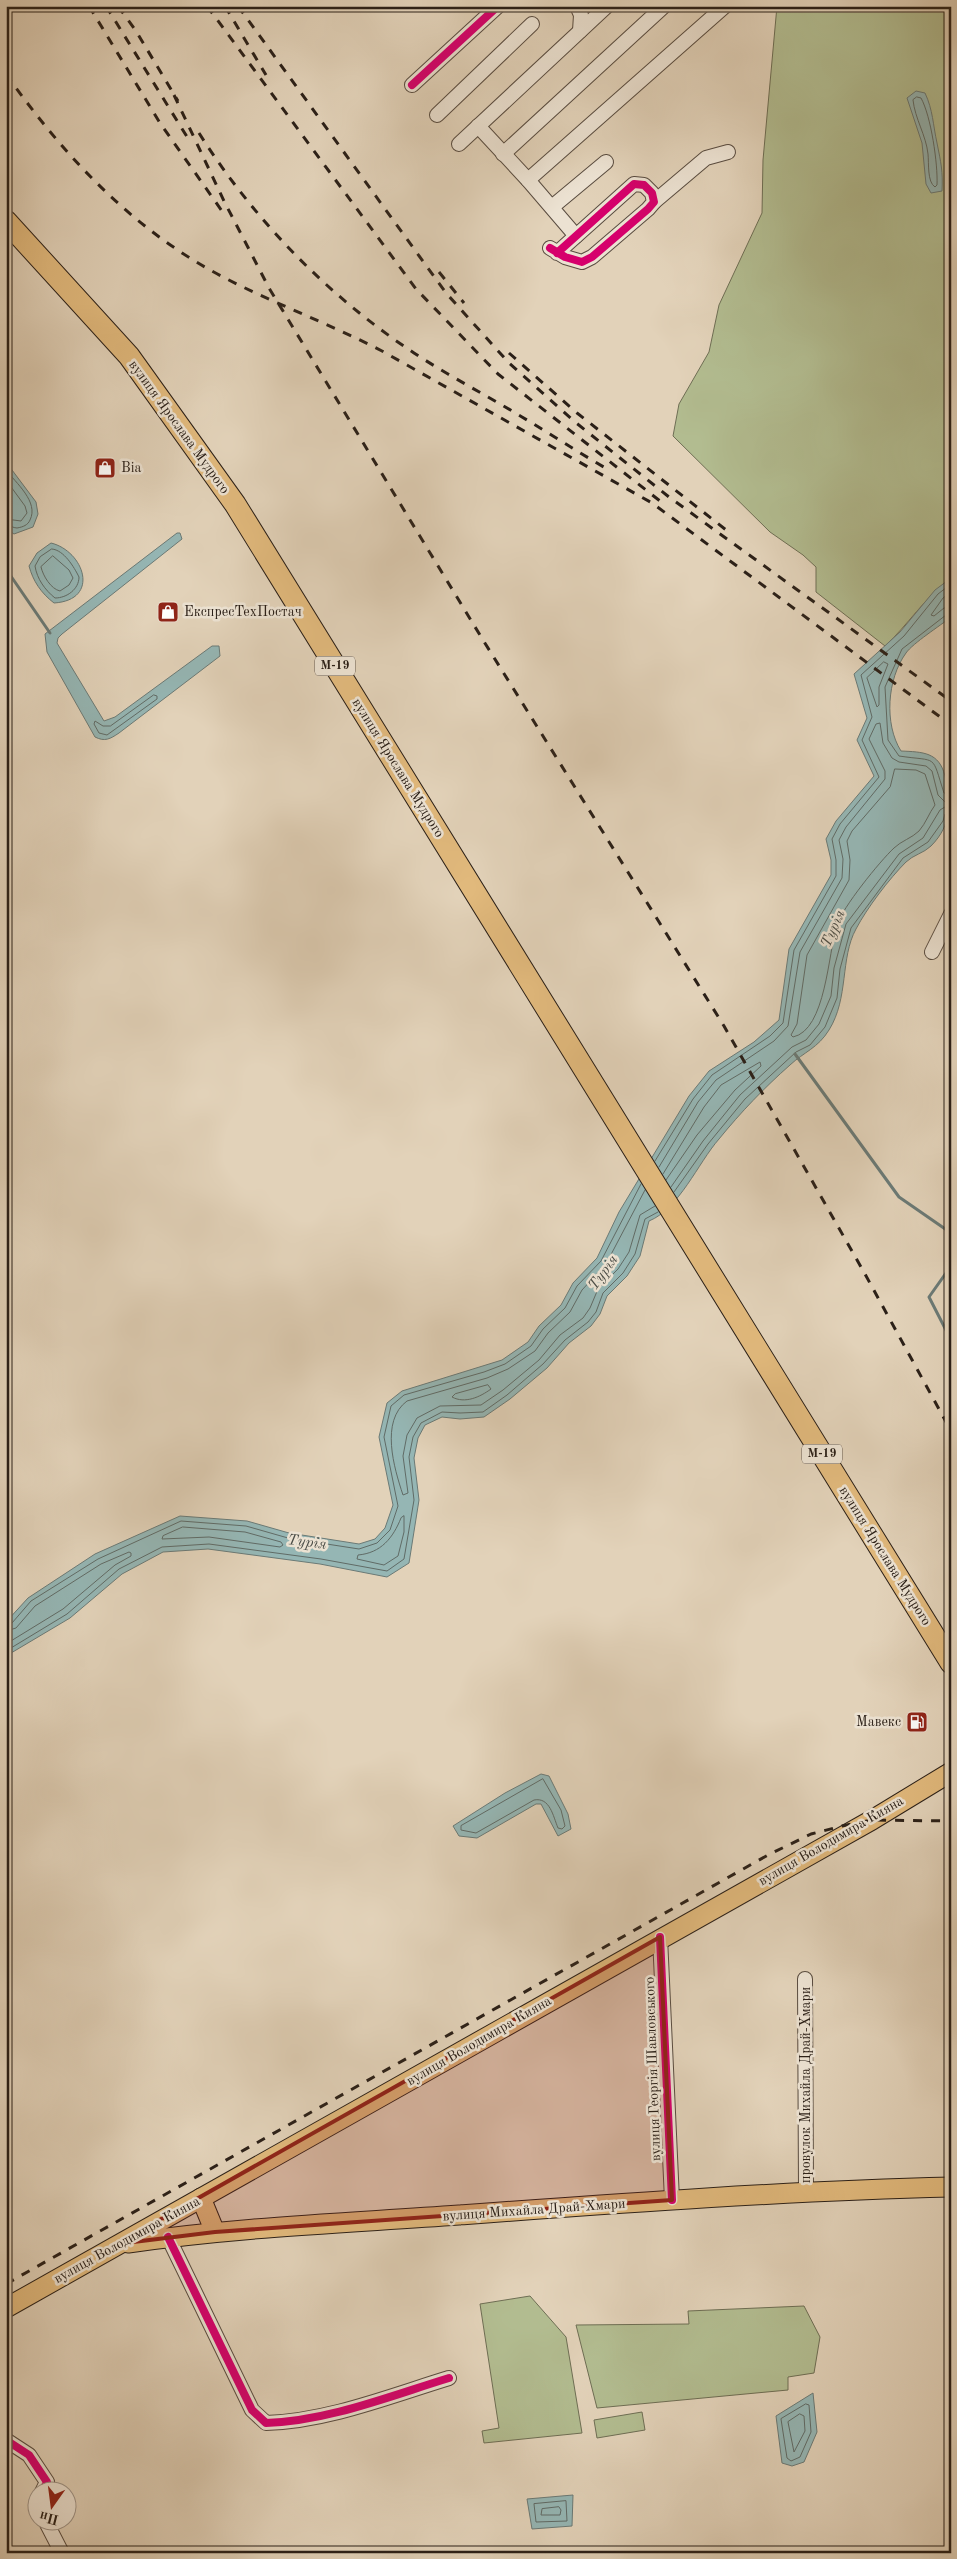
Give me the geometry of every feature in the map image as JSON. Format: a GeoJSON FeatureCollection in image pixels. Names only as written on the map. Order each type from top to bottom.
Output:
{"type":"FeatureCollection","features":[{"type":"Feature","properties":{"kind":"highway","name":"вулиця Ярослава Мудрого"},"geometry":{"type":"LineString","coordinates":[[9,228],[129,356],[235,504],[951,1663]]}},
{"type":"Feature","properties":{"kind":"main road","name":"вулиця Володимира Кияна"},"geometry":{"type":"LineString","coordinates":[[6,2308],[660,1937],[872,1820],[951,1772]]}},
{"type":"Feature","properties":{"kind":"main road","name":"вулиця Михайла Драй-Хмари"},"geometry":{"type":"LineString","coordinates":[[117,2244],[215,2232],[672,2200],[806,2191],[951,2187]]}},
{"type":"Feature","properties":{"kind":"main road"},"geometry":{"type":"LineString","coordinates":[[201,2198],[215,2232]]}},
{"type":"Feature","properties":{"kind":"street"},"geometry":{"type":"LineString","coordinates":[[412,85],[498,6]]}},
{"type":"Feature","properties":{"kind":"street"},"geometry":{"type":"LineString","coordinates":[[577,6],[580,15],[580,31]]}},
{"type":"Feature","properties":{"kind":"street"},"geometry":{"type":"LineString","coordinates":[[459,144],[607,6]]}},
{"type":"Feature","properties":{"kind":"street"},"geometry":{"type":"LineString","coordinates":[[503,154],[664,6]]}},
{"type":"Feature","properties":{"kind":"street"},"geometry":{"type":"LineString","coordinates":[[528,180],[725,6]]}},
{"type":"Feature","properties":{"kind":"street"},"geometry":{"type":"LineString","coordinates":[[436,115],[532,24]]}},
{"type":"Feature","properties":{"kind":"street"},"geometry":{"type":"LineString","coordinates":[[478,126],[576,236]]}},
{"type":"Feature","properties":{"kind":"street"},"geometry":{"type":"LineString","coordinates":[[654,202],[652,193],[644,185],[634,184],[576,236],[554,250],[574,261],[582,262],[592,257],[706,158],[728,152]]}},
{"type":"Feature","properties":{"kind":"street"},"geometry":{"type":"LineString","coordinates":[[552,207],[606,162]]}},
{"type":"Feature","properties":{"kind":"street"},"geometry":{"type":"LineString","coordinates":[[932,952],[951,914]]}},
{"type":"Feature","properties":{"kind":"street","name":"вулиця Георгія Шавловського"},"geometry":{"type":"LineString","coordinates":[[660,1937],[672,2200]]}},
{"type":"Feature","properties":{"kind":"street","name":"провулок Михайла Драй-Хмари"},"geometry":{"type":"LineString","coordinates":[[805,1979],[806,2191]]}},
{"type":"Feature","properties":{"kind":"street"},"geometry":{"type":"LineString","coordinates":[[168,2237],[252,2410],[266,2423],[292,2422],[334,2412],[449,2378]]}},
{"type":"Feature","properties":{"kind":"street"},"geometry":{"type":"LineString","coordinates":[[6,2440],[29,2454],[47,2482]]}},
{"type":"Feature","properties":{"kind":"street"},"geometry":{"type":"LineString","coordinates":[[51,2532],[62,2553]]}},
{"type":"Feature","properties":{"kind":"highlighted area"},"geometry":{"type":"Polygon","coordinates":[[[660,1937],[672,2200],[215,2232],[117,2244],[660,1937]]]}},
{"type":"Feature","properties":{"kind":"green space"},"geometry":{"type":"Polygon","coordinates":[[[777,6],[951,6],[951,578],[925,602],[885,646],[816,592],[816,567],[803,555],[770,532],[673,436],[679,404],[709,352],[719,305],[762,213],[763,160],[777,6]]]}},
{"type":"Feature","properties":{"kind":"green space"},"geometry":{"type":"Polygon","coordinates":[[[530,2296],[566,2337],[582,2433],[484,2443],[482,2431],[499,2428],[480,2304],[530,2296]]]}},
{"type":"Feature","properties":{"kind":"green space"},"geometry":{"type":"Polygon","coordinates":[[[804,2306],[820,2337],[814,2373],[788,2377],[788,2390],[597,2408],[576,2325],[689,2324],[688,2311],[804,2306]]]}},
{"type":"Feature","properties":{"kind":"green space"},"geometry":{"type":"Polygon","coordinates":[[[642,2412],[645,2430],[597,2438],[594,2420],[642,2412]]]}},
{"type":"Feature","properties":{"kind":"water"},"geometry":{"type":"Polygon","coordinates":[[[916,91],[925,93],[930,105],[941,167],[942,191],[931,193],[926,184],[922,143],[907,98],[916,91]]]}},
{"type":"Feature","properties":{"kind":"water"},"geometry":{"type":"Polygon","coordinates":[[[6,462],[36,502],[38,514],[33,527],[14,534],[6,529],[6,462]]]}},
{"type":"Feature","properties":{"kind":"water"},"geometry":{"type":"Polygon","coordinates":[[[177,533],[180,533],[182,539],[62,634],[58,638],[57,643],[104,721],[115,717],[212,646],[219,646],[220,656],[119,733],[107,739],[99,739],[95,737],[47,652],[45,634],[177,533]]]}},
{"type":"Feature","properties":{"kind":"water"},"geometry":{"type":"Polygon","coordinates":[[[51,543],[63,548],[72,555],[79,565],[82,575],[82,585],[78,593],[69,600],[54,603],[38,586],[29,566],[37,553],[51,543]]]}},
{"type":"Feature","properties":{"kind":"water","name":"Турія"},"geometry":{"type":"Polygon","coordinates":[[[951,578],[951,617],[906,653],[895,675],[890,702],[892,728],[901,751],[929,755],[939,762],[942,768],[949,804],[943,830],[931,846],[899,869],[866,912],[856,929],[848,953],[839,1005],[835,1018],[825,1036],[816,1046],[790,1065],[753,1100],[711,1149],[679,1196],[660,1215],[649,1221],[640,1256],[627,1276],[607,1296],[600,1314],[591,1326],[569,1343],[547,1368],[510,1399],[484,1417],[460,1419],[442,1417],[425,1425],[418,1438],[414,1458],[419,1500],[409,1563],[387,1577],[320,1564],[208,1549],[163,1552],[122,1574],[70,1618],[6,1656],[6,1622],[28,1598],[95,1554],[180,1516],[247,1521],[289,1533],[359,1544],[375,1539],[385,1528],[393,1505],[379,1437],[387,1403],[402,1391],[502,1360],[528,1342],[539,1326],[561,1305],[573,1283],[597,1258],[619,1212],[689,1096],[709,1071],[754,1042],[779,1020],[789,949],[831,875],[831,860],[826,839],[836,821],[874,776],[857,740],[867,718],[854,674],[900,632],[935,590],[951,578]]]}},
{"type":"Feature","properties":{"kind":"water"},"geometry":{"type":"Polygon","coordinates":[[[541,1774],[549,1776],[568,1814],[571,1829],[558,1836],[541,1804],[536,1804],[477,1838],[459,1836],[453,1826],[505,1793],[541,1774]]]}},
{"type":"Feature","properties":{"kind":"water"},"geometry":{"type":"Polygon","coordinates":[[[813,2393],[817,2432],[804,2462],[792,2466],[782,2463],[776,2416],[813,2393]]]}},
{"type":"Feature","properties":{"kind":"water"},"geometry":{"type":"Polygon","coordinates":[[[573,2495],[572,2526],[532,2529],[527,2499],[573,2495]]]}},
{"type":"Feature","properties":{"kind":"waterway"},"geometry":{"type":"LineString","coordinates":[[6,569],[50,633]]}},
{"type":"Feature","properties":{"kind":"waterway"},"geometry":{"type":"LineString","coordinates":[[795,1054],[899,1197],[951,1233]]}},
{"type":"Feature","properties":{"kind":"waterway"},"geometry":{"type":"LineString","coordinates":[[951,1266],[929,1297],[951,1340]]}},
{"type":"Feature","properties":{"kind":"railway"},"geometry":{"type":"LineString","coordinates":[[89,6],[160,123],[222,211]]}},
{"type":"Feature","properties":{"kind":"railway"},"geometry":{"type":"LineString","coordinates":[[106,6],[189,140]]}},
{"type":"Feature","properties":{"kind":"railway"},"geometry":{"type":"LineString","coordinates":[[118,6],[136,31],[178,101]]}},
{"type":"Feature","properties":{"kind":"railway"},"geometry":{"type":"LineString","coordinates":[[207,6],[416,289],[498,374],[660,501]]}},
{"type":"Feature","properties":{"kind":"railway"},"geometry":{"type":"LineString","coordinates":[[225,6],[266,75]]}},
{"type":"Feature","properties":{"kind":"railway"},"geometry":{"type":"LineString","coordinates":[[238,6],[446,293],[509,363],[575,422],[669,497],[951,701]]}},
{"type":"Feature","properties":{"kind":"railway"},"geometry":{"type":"LineString","coordinates":[[6,74],[76,162],[130,214],[159,237],[223,277],[382,351],[652,503],[951,725]]}},
{"type":"Feature","properties":{"kind":"railway"},"geometry":{"type":"LineString","coordinates":[[174,95],[224,201],[269,288],[483,640],[724,1026],[865,1274],[951,1431]]}},
{"type":"Feature","properties":{"kind":"railway"},"geometry":{"type":"LineString","coordinates":[[199,133],[244,196],[269,226],[295,254],[352,307],[414,353],[609,470]]}},
{"type":"Feature","properties":{"kind":"railway"},"geometry":{"type":"LineString","coordinates":[[439,272],[464,303]]}},
{"type":"Feature","properties":{"kind":"railway"},"geometry":{"type":"LineString","coordinates":[[509,353],[577,413],[730,533]]}},
{"type":"Feature","properties":{"kind":"railway"},"geometry":{"type":"LineString","coordinates":[[6,2284],[768,1855],[811,1834],[872,1820],[951,1821]]}},
{"type":"Feature","properties":{"kind":"cycle path"},"geometry":{"type":"LineString","coordinates":[[412,85],[498,6]]}},
{"type":"Feature","properties":{"kind":"cycle path"},"geometry":{"type":"LineString","coordinates":[[550,248],[565,257],[582,262],[592,257],[648,209],[654,202],[652,193],[644,185],[634,184],[557,253]]}},
{"type":"Feature","properties":{"kind":"cycle path"},"geometry":{"type":"LineString","coordinates":[[660,1937],[672,2200]]}},
{"type":"Feature","properties":{"kind":"cycle path"},"geometry":{"type":"LineString","coordinates":[[168,2237],[252,2410],[266,2423],[312,2418],[336,2413],[449,2378]]}},
{"type":"Feature","properties":{"kind":"cycle path"},"geometry":{"type":"LineString","coordinates":[[6,2440],[29,2455],[47,2482]]}},
{"type":"Feature","properties":{"kind":"place","name":"Віа"},"geometry":{"type":"Point","coordinates":[105,468]}},
{"type":"Feature","properties":{"kind":"place","name":"ЕкспресТехПостач"},"geometry":{"type":"Point","coordinates":[168,612]}},
{"type":"Feature","properties":{"kind":"place","name":"Мавекс"},"geometry":{"type":"Point","coordinates":[917,1722]}}]}
